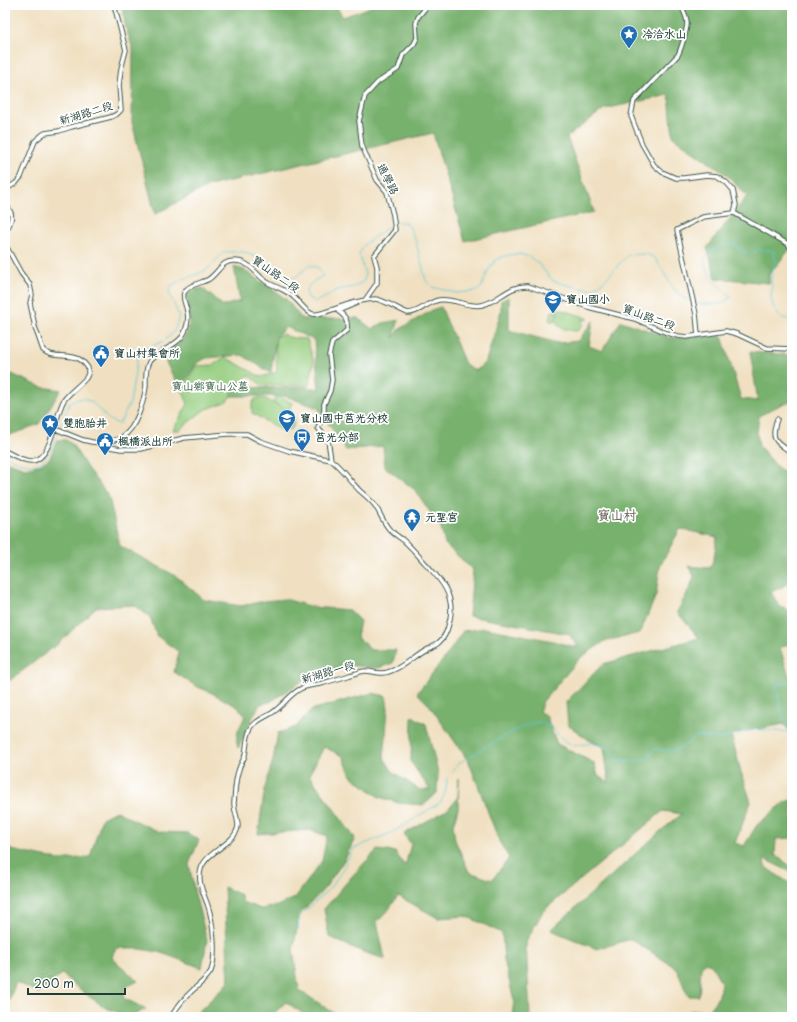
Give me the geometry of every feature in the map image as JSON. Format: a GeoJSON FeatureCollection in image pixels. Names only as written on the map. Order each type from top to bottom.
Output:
{"type":"FeatureCollection","features":[{"type":"Feature","properties":{"kind":"street","name":"新湖路二段"},"geometry":{"type":"LineString","coordinates":[[5,191],[16,184],[21,176],[35,141],[42,135],[114,116],[121,110],[119,85],[126,50],[114,5]]}},
{"type":"Feature","properties":{"kind":"street","name":"通學路"},"geometry":{"type":"LineString","coordinates":[[365,300],[378,283],[377,267],[374,256],[395,230],[393,215],[386,192],[377,180],[362,146],[359,121],[365,96],[378,82],[398,69],[403,55],[414,44],[417,38],[416,23],[418,17],[428,5]]}},
{"type":"Feature","properties":{"kind":"street"},"geometry":{"type":"LineString","coordinates":[[681,5],[685,12],[688,24],[681,50],[634,101],[631,116],[642,144],[654,165],[662,172],[676,178],[707,175],[717,176],[726,182],[733,190],[736,206],[734,213]]}},
{"type":"Feature","properties":{"kind":"street"},"geometry":{"type":"LineString","coordinates":[[5,204],[11,213],[10,222],[5,233]]}},
{"type":"Feature","properties":{"kind":"street"},"geometry":{"type":"LineString","coordinates":[[698,335],[696,314],[690,293],[677,230],[704,218],[734,213],[788,244],[792,248]]}},
{"type":"Feature","properties":{"kind":"street"},"geometry":{"type":"LineString","coordinates":[[5,244],[20,272],[30,285],[32,295],[30,303],[35,327],[43,350],[55,355],[79,359],[88,368],[86,378],[64,399],[49,444],[42,456],[37,460],[24,460],[5,451]]}},
{"type":"Feature","properties":{"kind":"street","name":"寶山路二段"},"geometry":{"type":"LineString","coordinates":[[102,443],[122,437],[132,428],[144,398],[148,363],[153,357],[174,344],[183,335],[188,318],[183,297],[184,293],[189,287],[210,278],[227,262],[234,261],[248,265],[266,281],[291,294],[311,314],[320,314],[349,304],[375,299],[408,313],[418,311],[439,300],[481,305],[495,300],[515,287],[521,285],[528,286],[588,307],[635,319],[667,333],[678,336],[687,337],[730,332],[767,348],[792,349]]}},
{"type":"Feature","properties":{"kind":"street"},"geometry":{"type":"LineString","coordinates":[[54,428],[87,441],[130,450],[141,449],[184,438],[228,434],[247,434],[260,441],[289,451],[331,460],[328,440],[318,428],[324,415],[324,404],[330,391],[332,380],[329,355],[332,343],[347,330],[348,323],[344,316],[338,311],[365,300]]}},
{"type":"Feature","properties":{"kind":"street"},"geometry":{"type":"LineString","coordinates":[[777,419],[774,436],[779,443],[792,453]]}},
{"type":"Feature","properties":{"kind":"street","name":"新湖路一段"},"geometry":{"type":"LineString","coordinates":[[170,1017],[178,1006],[203,982],[212,970],[214,954],[212,918],[200,882],[200,870],[206,859],[221,848],[234,836],[237,831],[238,824],[234,806],[236,784],[239,768],[244,759],[248,733],[253,725],[276,710],[293,693],[303,688],[360,672],[366,671],[380,673],[399,669],[420,653],[438,643],[444,637],[449,625],[451,613],[450,597],[438,576],[413,550],[390,530],[370,499],[360,491],[331,460]]}},
{"type":"Feature","properties":{"kind":"green space"},"geometry":{"type":"Polygon","coordinates":[[[122,5],[335,5],[343,17],[371,7],[371,5],[543,5],[546,11],[572,5],[792,5],[792,247],[769,274],[769,283],[716,278],[707,248],[747,196],[727,175],[673,137],[669,95],[604,109],[567,137],[594,212],[465,241],[433,133],[209,186],[155,214],[132,122],[133,50],[125,24],[122,5]]]}},
{"type":"Feature","properties":{"kind":"green space"},"geometry":{"type":"Polygon","coordinates":[[[234,267],[244,270],[286,299],[302,319],[358,318],[372,329],[383,323],[399,320],[393,338],[400,329],[434,309],[441,307],[465,364],[476,371],[486,361],[501,311],[501,301],[509,297],[509,330],[557,343],[578,341],[593,321],[589,346],[602,351],[621,321],[671,338],[722,336],[741,399],[758,401],[750,352],[792,355],[792,402],[782,404],[759,416],[757,433],[759,446],[780,470],[792,475],[792,582],[771,592],[779,606],[792,612],[792,642],[780,648],[789,676],[792,675],[792,735],[784,724],[731,734],[751,802],[735,843],[744,846],[757,825],[785,802],[792,800],[792,838],[776,839],[775,855],[792,867],[792,871],[764,859],[765,867],[792,885],[792,1017],[671,1017],[694,1010],[708,1011],[719,996],[721,982],[711,964],[705,962],[701,967],[699,996],[688,996],[676,968],[631,939],[597,949],[551,930],[663,829],[682,814],[663,811],[543,911],[526,942],[530,1017],[512,1017],[514,1000],[504,960],[502,933],[466,916],[438,918],[398,896],[387,912],[377,922],[385,959],[363,952],[329,937],[324,909],[377,850],[395,852],[405,866],[411,844],[404,834],[448,809],[458,797],[459,778],[458,809],[453,825],[455,840],[469,872],[492,880],[509,858],[499,841],[469,762],[430,706],[417,693],[447,655],[463,631],[485,628],[553,641],[578,648],[569,634],[469,616],[473,570],[445,544],[441,528],[415,490],[385,467],[383,446],[346,450],[318,408],[285,396],[230,396],[235,388],[306,387],[319,389],[314,340],[286,327],[276,337],[271,373],[242,355],[206,358],[196,364],[180,389],[162,355],[180,343],[188,331],[190,317],[187,295],[190,291],[202,288],[223,306],[240,301],[234,267]],[[680,529],[660,566],[656,595],[640,633],[605,641],[580,658],[543,701],[539,712],[546,715],[557,744],[594,763],[598,776],[609,783],[604,747],[589,740],[568,725],[566,702],[603,664],[699,638],[677,612],[690,588],[694,576],[688,566],[710,568],[714,558],[717,537],[680,529]]]}},
{"type":"Feature","properties":{"kind":"green space"},"geometry":{"type":"Polygon","coordinates":[[[556,308],[588,318],[587,320],[582,319],[582,326],[576,331],[565,329],[559,326],[556,316],[553,322],[549,320],[552,311],[557,313],[557,315],[559,313],[555,311],[556,308]]]}},
{"type":"Feature","properties":{"kind":"green space","name":"寶山鄉寶山公墓"},"geometry":{"type":"Polygon","coordinates":[[[283,334],[291,338],[307,339],[314,362],[309,385],[262,385],[248,375],[226,402],[204,410],[179,430],[173,430],[188,404],[182,390],[196,366],[213,365],[225,357],[261,377],[277,372],[275,338],[283,334]]]}},
{"type":"Feature","properties":{"kind":"green space"},"geometry":{"type":"Polygon","coordinates":[[[5,371],[41,387],[61,390],[39,424],[5,437],[5,371]]]}},
{"type":"Feature","properties":{"kind":"green space"},"geometry":{"type":"Polygon","coordinates":[[[277,395],[292,403],[288,411],[273,403],[277,395]]]}},
{"type":"Feature","properties":{"kind":"green space"},"geometry":{"type":"Polygon","coordinates":[[[264,398],[290,414],[293,421],[293,426],[282,431],[252,413],[252,404],[255,399],[264,398]]]}},
{"type":"Feature","properties":{"kind":"green space"},"geometry":{"type":"Polygon","coordinates":[[[57,440],[66,440],[72,444],[87,468],[109,497],[120,546],[176,576],[204,600],[241,606],[285,599],[312,607],[349,610],[360,621],[357,637],[371,650],[396,650],[393,663],[378,668],[346,665],[326,674],[310,676],[270,702],[260,704],[238,748],[237,735],[245,716],[238,707],[196,686],[174,672],[179,652],[157,636],[150,617],[134,605],[96,607],[59,643],[5,684],[5,461],[25,468],[40,465],[50,458],[57,440]]]}},
{"type":"Feature","properties":{"kind":"green space"},"geometry":{"type":"Polygon","coordinates":[[[372,693],[386,696],[388,708],[384,758],[393,772],[420,790],[430,790],[411,762],[412,716],[426,724],[438,773],[437,793],[424,805],[399,803],[379,797],[351,776],[343,756],[324,747],[309,775],[355,838],[345,859],[325,888],[300,914],[293,949],[299,990],[340,1017],[308,1017],[286,1002],[270,1017],[193,1017],[229,982],[224,887],[241,895],[242,902],[261,909],[277,906],[295,898],[322,861],[327,836],[310,830],[258,834],[265,788],[273,760],[278,733],[296,727],[311,710],[372,693]]]}},
{"type":"Feature","properties":{"kind":"green space"},"geometry":{"type":"Polygon","coordinates":[[[116,811],[159,832],[187,833],[199,840],[189,864],[207,940],[202,968],[159,952],[134,948],[118,948],[114,951],[112,958],[138,981],[126,987],[123,998],[146,1009],[130,1017],[104,1007],[62,974],[39,993],[16,982],[5,1011],[5,843],[11,850],[59,860],[90,857],[102,818],[116,811]]]}},
{"type":"Feature","properties":{"kind":"waterway"},"geometry":{"type":"LineString","coordinates":[[787,46],[792,42]]}},
{"type":"Feature","properties":{"kind":"waterway"},"geometry":{"type":"LineString","coordinates":[[395,222],[404,222],[409,226],[416,242],[426,281],[432,287],[457,293],[477,291],[481,288],[487,273],[497,259],[508,255],[520,254],[537,262],[553,281],[586,289],[593,289],[605,280],[628,255],[647,254],[655,258],[674,289],[684,298],[692,302]]}},
{"type":"Feature","properties":{"kind":"waterway"},"geometry":{"type":"LineString","coordinates":[[59,429],[70,402],[82,398],[92,402],[109,420],[119,424],[130,403],[138,354],[147,348],[164,341],[174,332],[179,316],[169,293],[171,286],[206,270],[224,252],[246,252],[260,260],[278,277],[287,280],[297,276],[309,265],[319,268],[323,276],[315,280],[306,289],[307,297],[315,302],[337,290],[354,287],[364,281],[365,274],[359,254],[365,244],[392,224]]}},
{"type":"Feature","properties":{"kind":"waterway"},"geometry":{"type":"LineString","coordinates":[[695,303],[720,304],[732,297],[712,280],[704,261],[707,255],[713,250],[724,245],[735,244],[739,249],[750,255],[757,250],[773,251],[776,261],[771,282],[772,303],[779,316],[792,321]]}},
{"type":"Feature","properties":{"kind":"waterway"},"geometry":{"type":"LineString","coordinates":[[5,456],[26,464],[40,464],[49,453],[58,432]]}},
{"type":"Feature","properties":{"kind":"waterway"},"geometry":{"type":"LineString","coordinates":[[452,772],[459,763],[499,739],[526,725],[538,722],[552,727],[562,739],[574,746],[591,743],[609,748],[616,761],[647,759],[655,749],[674,751],[697,736],[721,739],[753,729],[789,732],[781,709],[776,685],[792,682]]}},
{"type":"Feature","properties":{"kind":"waterway"},"geometry":{"type":"LineString","coordinates":[[298,930],[299,917],[329,889],[342,871],[353,849],[393,832],[441,802],[446,790],[447,778]]}},
{"type":"Feature","properties":{"kind":"place","name":"冷洽水山"},"geometry":{"type":"Point","coordinates":[629,49]}},
{"type":"Feature","properties":{"kind":"place","name":"寶山國小"},"geometry":{"type":"Point","coordinates":[553,314]}},
{"type":"Feature","properties":{"kind":"place","name":"寶山村集會所"},"geometry":{"type":"Point","coordinates":[101,368]}},
{"type":"Feature","properties":{"kind":"place","name":"寶山國中莒光分校"},"geometry":{"type":"Point","coordinates":[287,433]}},
{"type":"Feature","properties":{"kind":"place","name":"雙胞胎井"},"geometry":{"type":"Point","coordinates":[50,438]}},
{"type":"Feature","properties":{"kind":"place","name":"莒光分部"},"geometry":{"type":"Point","coordinates":[302,452]}},
{"type":"Feature","properties":{"kind":"place","name":"楓橋派出所"},"geometry":{"type":"Point","coordinates":[105,456]}},
{"type":"Feature","properties":{"kind":"place","name":"元聖宮"},"geometry":{"type":"Point","coordinates":[412,532]}},
{"type":"Feature","properties":{"kind":"district","name":"寶山村"},"geometry":{"type":"Point","coordinates":[617,515]}}]}
